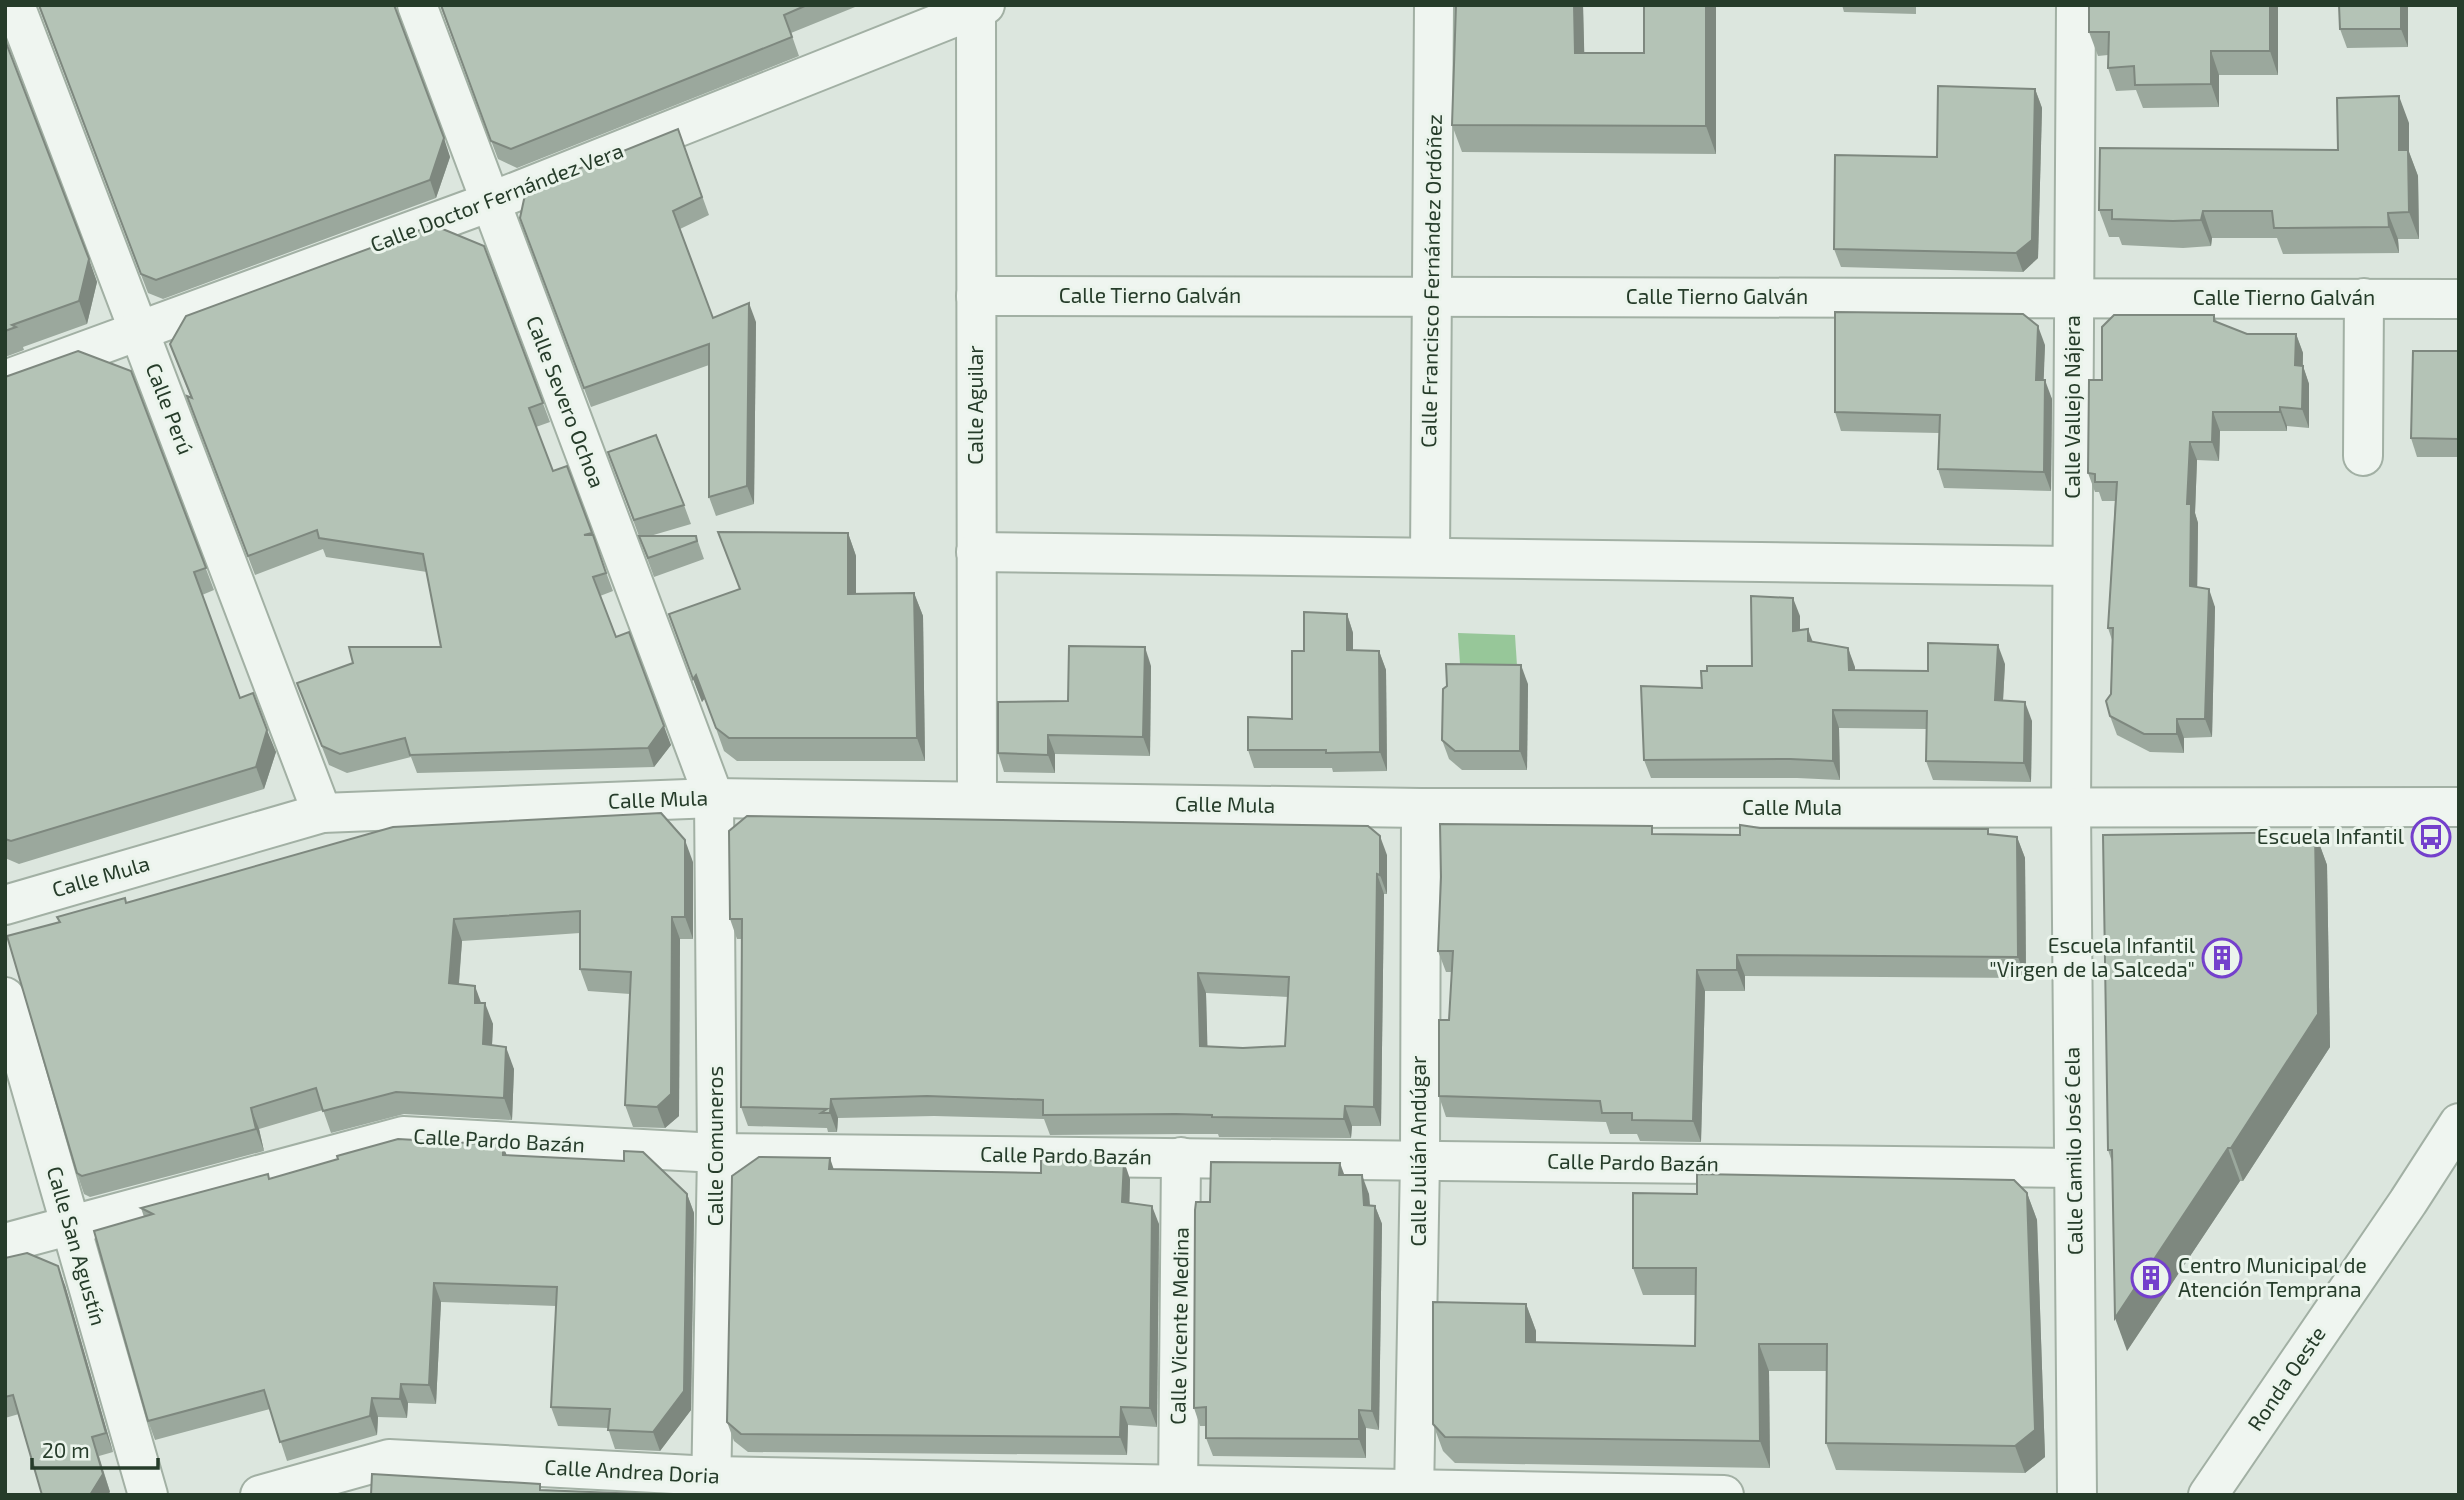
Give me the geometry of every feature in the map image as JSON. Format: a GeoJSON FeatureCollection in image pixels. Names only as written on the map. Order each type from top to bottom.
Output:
{"type":"FeatureCollection","features":[{"type":"Feature","properties":{"kind":"street","name":"Calle Perú"},"geometry":{"type":"LineString","coordinates":[[15,5],[322,813]]}},
{"type":"Feature","properties":{"kind":"street","name":"Calle Severo Ochoa"},"geometry":{"type":"LineString","coordinates":[[417,5],[714,798]]}},
{"type":"Feature","properties":{"kind":"street","name":"Calle Francisco Fernández Ordóñez"},"geometry":{"type":"LineString","coordinates":[[1430,557],[1434,5]]}},
{"type":"Feature","properties":{"kind":"street","name":"Calle Vallejo Nájera"},"geometry":{"type":"LineString","coordinates":[[2071,808],[2076,5]]}},
{"type":"Feature","properties":{"kind":"street","name":"Calle Doctor Fernández Vera"},"geometry":{"type":"LineString","coordinates":[[5,380],[490,202],[965,9]]}},
{"type":"Feature","properties":{"kind":"street","name":"Calle Aguilar"},"geometry":{"type":"LineString","coordinates":[[965,9],[975,296],[977,802]]}},
{"type":"Feature","properties":{"kind":"street","name":"Calle Tierno Galván"},"geometry":{"type":"LineString","coordinates":[[975,296],[2459,299]]}},
{"type":"Feature","properties":{"kind":"street"},"geometry":{"type":"LineString","coordinates":[[2363,456],[2364,298]]}},
{"type":"Feature","properties":{"kind":"street"},"geometry":{"type":"LineString","coordinates":[[976,552],[2071,566]]}},
{"type":"Feature","properties":{"kind":"street","name":"Calle Mula"},"geometry":{"type":"LineString","coordinates":[[5,905],[322,813],[714,798],[1421,808],[2459,807]]}},
{"type":"Feature","properties":{"kind":"street","name":"Calle Comuneros"},"geometry":{"type":"LineString","coordinates":[[712,1485],[717,1153],[714,798]]}},
{"type":"Feature","properties":{"kind":"street","name":"Calle Julián Andúgar"},"geometry":{"type":"LineString","coordinates":[[1415,1492],[1421,808]]}},
{"type":"Feature","properties":{"kind":"street","name":"Calle Camilo José Cela"},"geometry":{"type":"LineString","coordinates":[[2071,808],[2077,1495]]}},
{"type":"Feature","properties":{"kind":"street","name":"Calle San Agustín"},"geometry":{"type":"LineString","coordinates":[[5,997],[148,1495]]}},
{"type":"Feature","properties":{"kind":"street","name":"Ronda Oeste"},"geometry":{"type":"LineString","coordinates":[[2208,1495],[2459,1123]]}},
{"type":"Feature","properties":{"kind":"street","name":"Calle Pardo Bazán"},"geometry":{"type":"LineString","coordinates":[[5,1243],[404,1136],[717,1153],[2074,1168]]}},
{"type":"Feature","properties":{"kind":"street","name":"Calle Vicente Medina"},"geometry":{"type":"LineString","coordinates":[[1178,1490],[1181,1157]]}},
{"type":"Feature","properties":{"kind":"street","name":"Calle Andrea Doria"},"geometry":{"type":"LineString","coordinates":[[260,1495],[389,1459],[712,1485],[1724,1495]]}},
{"type":"Feature","properties":{"kind":"shaded area"},"geometry":{"type":"Polygon","coordinates":[[[1458,633],[1515,635],[1517,666],[1471,674],[1460,664],[1458,633]]]}},
{"type":"Feature","properties":{"kind":"building"},"geometry":{"type":"Polygon","coordinates":[[[39,5],[394,5],[444,138],[430,180],[156,280],[141,274],[39,5]]]}},
{"type":"Feature","properties":{"kind":"building"},"geometry":{"type":"Polygon","coordinates":[[[441,5],[807,5],[784,15],[792,37],[511,149],[491,141],[441,5]]]}},
{"type":"Feature","properties":{"kind":"building"},"geometry":{"type":"Polygon","coordinates":[[[1456,5],[1574,5],[1575,53],[1644,53],[1644,5],[1706,5],[1706,126],[1452,125],[1456,5]]]}},
{"type":"Feature","properties":{"kind":"building"},"geometry":{"type":"Polygon","coordinates":[[[2089,5],[2270,5],[2270,51],[2211,51],[2211,84],[2135,85],[2134,66],[2108,68],[2109,32],[2089,32],[2089,5]]]}},
{"type":"Feature","properties":{"kind":"building"},"geometry":{"type":"Polygon","coordinates":[[[2339,5],[2401,5],[2401,29],[2340,29],[2339,5]]]}},
{"type":"Feature","properties":{"kind":"building"},"geometry":{"type":"Polygon","coordinates":[[[5,40],[89,259],[79,301],[12,325],[16,327],[5,331],[5,40]]]}},
{"type":"Feature","properties":{"kind":"building"},"geometry":{"type":"Polygon","coordinates":[[[1938,86],[2035,89],[2032,240],[2016,253],[1834,249],[1835,155],[1937,157],[1938,86]]]}},
{"type":"Feature","properties":{"kind":"building"},"geometry":{"type":"Polygon","coordinates":[[[2399,96],[2399,150],[2408,150],[2409,212],[2388,213],[2389,227],[2274,228],[2272,211],[2203,211],[2201,220],[2173,221],[2112,219],[2112,210],[2099,210],[2100,148],[2338,150],[2337,98],[2399,96]]]}},
{"type":"Feature","properties":{"kind":"building"},"geometry":{"type":"Polygon","coordinates":[[[678,129],[702,197],[673,211],[713,318],[749,303],[747,486],[709,497],[709,344],[584,388],[520,218],[526,190],[678,129]]]}},
{"type":"Feature","properties":{"kind":"building"},"geometry":{"type":"Polygon","coordinates":[[[433,225],[484,246],[543,403],[529,408],[553,471],[567,466],[592,533],[584,535],[593,535],[606,573],[593,577],[616,637],[629,632],[664,726],[648,748],[410,755],[405,738],[340,754],[322,746],[297,683],[353,663],[349,647],[441,647],[423,554],[319,538],[317,530],[248,556],[170,344],[186,316],[433,225]]]}},
{"type":"Feature","properties":{"kind":"building"},"geometry":{"type":"Polygon","coordinates":[[[1835,312],[2023,314],[2038,326],[2036,380],[2045,380],[2044,472],[1938,469],[1940,415],[1835,412],[1835,312]]]}},
{"type":"Feature","properties":{"kind":"building"},"geometry":{"type":"Polygon","coordinates":[[[2114,315],[2214,315],[2214,321],[2247,334],[2296,334],[2295,365],[2303,366],[2302,409],[2280,407],[2280,412],[2213,412],[2212,442],[2190,442],[2187,504],[2191,504],[2190,586],[2209,589],[2205,719],[2177,719],[2177,734],[2144,734],[2110,716],[2106,701],[2111,694],[2113,628],[2108,628],[2117,482],[2095,482],[2095,474],[2088,473],[2089,380],[2102,380],[2102,327],[2114,315]]]}},
{"type":"Feature","properties":{"kind":"building"},"geometry":{"type":"Polygon","coordinates":[[[78,351],[131,371],[206,568],[194,572],[240,698],[253,693],[267,730],[256,767],[11,841],[5,839],[5,377],[78,351]]]}},
{"type":"Feature","properties":{"kind":"building"},"geometry":{"type":"Polygon","coordinates":[[[2413,351],[2459,351],[2459,439],[2411,438],[2413,351]]]}},
{"type":"Feature","properties":{"kind":"building"},"geometry":{"type":"Polygon","coordinates":[[[656,435],[684,505],[634,520],[608,452],[656,435]]]}},
{"type":"Feature","properties":{"kind":"building"},"geometry":{"type":"Polygon","coordinates":[[[718,532],[848,533],[848,594],[914,593],[917,738],[729,738],[716,728],[696,675],[693,679],[669,614],[740,589],[718,532]]]}},
{"type":"Feature","properties":{"kind":"building"},"geometry":{"type":"Polygon","coordinates":[[[639,536],[696,536],[697,541],[648,558],[639,536]]]}},
{"type":"Feature","properties":{"kind":"building"},"geometry":{"type":"Polygon","coordinates":[[[1751,596],[1793,598],[1793,631],[1808,629],[1808,641],[1848,648],[1849,670],[1928,671],[1928,643],[1998,645],[1995,700],[2025,702],[2024,763],[1926,761],[1927,711],[1833,710],[1833,761],[1644,760],[1641,686],[1702,688],[1701,671],[1707,671],[1707,666],[1752,666],[1751,596]]]}},
{"type":"Feature","properties":{"kind":"building"},"geometry":{"type":"Polygon","coordinates":[[[1304,612],[1347,614],[1347,650],[1379,651],[1380,752],[1248,750],[1248,717],[1292,719],[1292,651],[1304,651],[1304,612]]]}},
{"type":"Feature","properties":{"kind":"building"},"geometry":{"type":"Polygon","coordinates":[[[1069,646],[1145,647],[1143,737],[1048,735],[1048,755],[998,753],[998,702],[1068,701],[1069,646]]]}},
{"type":"Feature","properties":{"kind":"building"},"geometry":{"type":"Polygon","coordinates":[[[1446,664],[1521,665],[1520,751],[1455,751],[1442,740],[1443,689],[1447,686],[1446,664]]]}},
{"type":"Feature","properties":{"kind":"building"},"geometry":{"type":"Polygon","coordinates":[[[661,813],[685,840],[685,917],[672,917],[671,1094],[657,1107],[625,1105],[631,972],[580,969],[580,911],[454,919],[449,983],[475,986],[475,1003],[485,1003],[483,1044],[506,1047],[504,1098],[396,1092],[323,1111],[316,1088],[251,1108],[256,1129],[82,1176],[77,1173],[7,936],[60,922],[57,917],[125,898],[126,903],[393,827],[661,813]]]}},
{"type":"Feature","properties":{"kind":"building"},"geometry":{"type":"Polygon","coordinates":[[[747,816],[1368,826],[1380,836],[1380,875],[1377,874],[1374,1107],[1345,1106],[1344,1119],[1176,1114],[1043,1115],[1043,1100],[927,1096],[831,1099],[830,1113],[821,1113],[827,1109],[741,1107],[742,919],[730,919],[729,831],[747,816]],[[1198,973],[1200,1046],[1285,1046],[1289,977],[1198,973]]]}},
{"type":"Feature","properties":{"kind":"building"},"geometry":{"type":"Polygon","coordinates":[[[1440,824],[1652,826],[1652,834],[1740,835],[1740,825],[1760,828],[1988,829],[1988,834],[2017,837],[2018,957],[1737,955],[1737,970],[1697,970],[1693,1121],[1632,1120],[1632,1113],[1602,1113],[1600,1101],[1439,1096],[1439,1020],[1449,1020],[1453,951],[1438,951],[1440,824]]]}},
{"type":"Feature","properties":{"kind":"building","name":"Escuela Infantil \"Virgen de la Salceda\""},"geometry":{"type":"Polygon","coordinates":[[[2315,832],[2318,1014],[2115,1318],[2112,1150],[2108,1150],[2103,835],[2315,832]]]}},
{"type":"Feature","properties":{"kind":"building"},"geometry":{"type":"Polygon","coordinates":[[[398,1139],[503,1145],[503,1155],[624,1161],[624,1151],[643,1152],[687,1194],[684,1391],[653,1432],[608,1430],[610,1409],[551,1407],[557,1287],[434,1283],[429,1385],[401,1384],[400,1399],[372,1398],[370,1416],[280,1442],[264,1390],[148,1421],[94,1231],[153,1214],[141,1208],[268,1174],[269,1179],[398,1139]]]}},
{"type":"Feature","properties":{"kind":"building"},"geometry":{"type":"Polygon","coordinates":[[[759,1157],[830,1158],[829,1169],[1041,1173],[1041,1160],[1124,1161],[1122,1202],[1152,1206],[1150,1408],[1121,1407],[1120,1437],[741,1434],[727,1422],[732,1176],[759,1157]]]}},
{"type":"Feature","properties":{"kind":"building"},"geometry":{"type":"Polygon","coordinates":[[[1211,1162],[1340,1163],[1339,1175],[1362,1175],[1364,1205],[1375,1206],[1372,1411],[1359,1410],[1359,1439],[1206,1438],[1206,1407],[1194,1408],[1195,1210],[1196,1202],[1210,1202],[1211,1162]]]}},
{"type":"Feature","properties":{"kind":"building"},"geometry":{"type":"Polygon","coordinates":[[[1697,1174],[2014,1180],[2027,1193],[2035,1430],[2015,1446],[1826,1443],[1827,1344],[1759,1344],[1760,1441],[1445,1437],[1433,1424],[1433,1302],[1526,1304],[1526,1342],[1695,1346],[1696,1268],[1633,1268],[1633,1193],[1697,1194],[1697,1174]]]}},
{"type":"Feature","properties":{"kind":"building"},"geometry":{"type":"Polygon","coordinates":[[[27,1253],[58,1266],[106,1433],[92,1437],[103,1474],[90,1495],[42,1495],[13,1395],[5,1397],[5,1258],[27,1253]]]}},
{"type":"Feature","properties":{"kind":"building"},"geometry":{"type":"Polygon","coordinates":[[[372,1474],[540,1484],[540,1490],[666,1495],[371,1495],[372,1474]]]}},
{"type":"Feature","properties":{"kind":"place","name":"Escuela Infantil"},"geometry":{"type":"Point","coordinates":[2431,837]}},
{"type":"Feature","properties":{"kind":"place","name":"Escuela Infantil \"Virgen de la Salceda\""},"geometry":{"type":"Point","coordinates":[2222,958]}},
{"type":"Feature","properties":{"kind":"place","name":"Centro Municipal de Atención Temprana"},"geometry":{"type":"Point","coordinates":[2151,1278]}}]}
